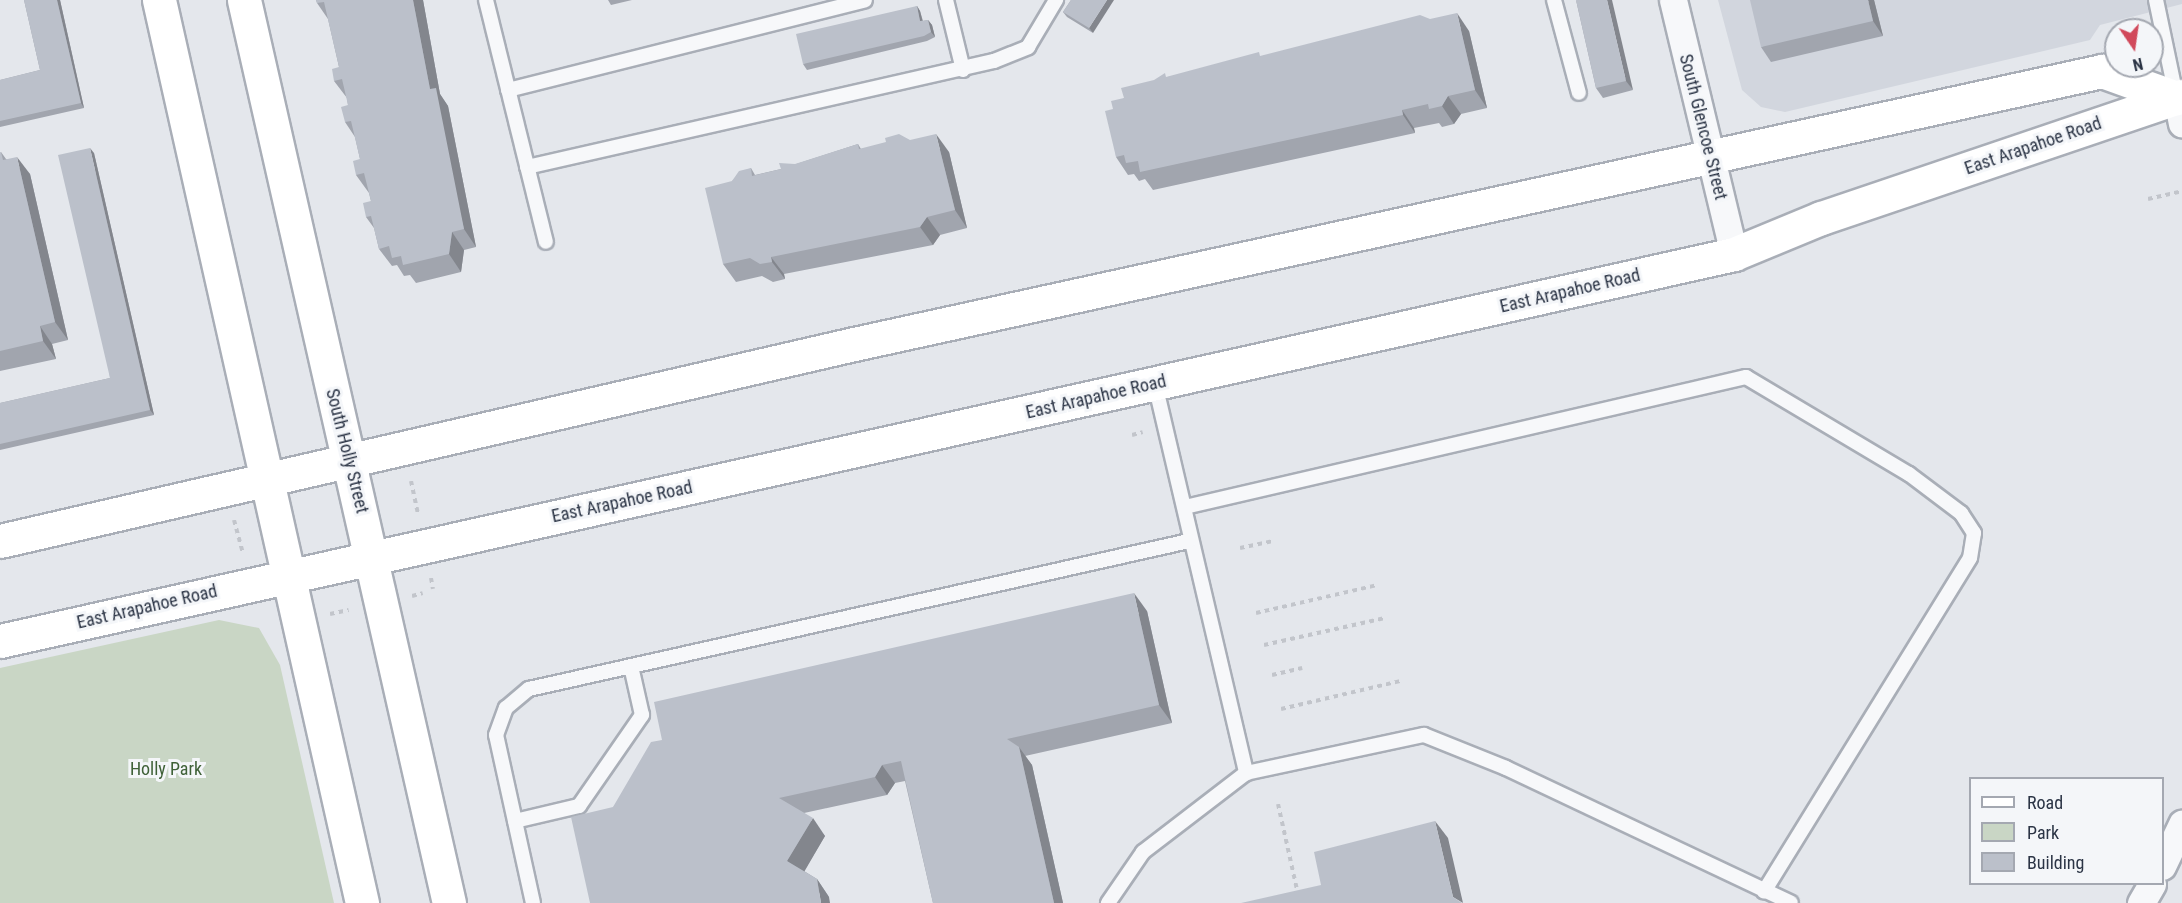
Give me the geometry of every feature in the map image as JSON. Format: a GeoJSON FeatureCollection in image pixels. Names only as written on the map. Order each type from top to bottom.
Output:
{"type":"FeatureCollection","features":[{"type":"Feature","properties":{"kind":"main road"},"geometry":{"type":"LineString","coordinates":[[159,0],[268,478],[292,573],[362,903]]}},
{"type":"Feature","properties":{"kind":"main road","name":"South Holly Street"},"geometry":{"type":"LineString","coordinates":[[244,0],[348,460],[383,602],[449,903]]}},
{"type":"Feature","properties":{"kind":"main road"},"geometry":{"type":"LineString","coordinates":[[0,541],[854,344],[1711,159],[2102,71],[2180,106]]}},
{"type":"Feature","properties":{"kind":"main road","name":"East Arapahoe Road"},"geometry":{"type":"LineString","coordinates":[[0,641],[292,573],[424,546],[1734,254],[1821,218],[2180,106]]}},
{"type":"Feature","properties":{"kind":"street","name":"South Glencoe Street"},"geometry":{"type":"LineString","coordinates":[[1672,0],[1734,254]]}},
{"type":"Feature","properties":{"kind":"street"},"geometry":{"type":"LineString","coordinates":[[2164,864],[2182,824]]}},
{"type":"Feature","properties":{"kind":"street"},"geometry":{"type":"LineString","coordinates":[[2141,903],[2151,885]]}},
{"type":"Feature","properties":{"kind":"lane"},"geometry":{"type":"LineString","coordinates":[[486,0],[546,242]]}},
{"type":"Feature","properties":{"kind":"lane"},"geometry":{"type":"LineString","coordinates":[[508,90],[865,0]]}},
{"type":"Feature","properties":{"kind":"lane"},"geometry":{"type":"LineString","coordinates":[[946,0],[963,70]]}},
{"type":"Feature","properties":{"kind":"lane"},"geometry":{"type":"LineString","coordinates":[[527,167],[963,70],[1028,47],[1056,0]]}},
{"type":"Feature","properties":{"kind":"lane"},"geometry":{"type":"LineString","coordinates":[[1554,0],[1579,93]]}},
{"type":"Feature","properties":{"kind":"lane"},"geometry":{"type":"LineString","coordinates":[[2156,0],[2180,106]]}},
{"type":"Feature","properties":{"kind":"lane"},"geometry":{"type":"LineString","coordinates":[[1185,507],[1746,377],[1910,474],[1961,513],[1974,533],[1970,558],[1764,891]]}},
{"type":"Feature","properties":{"kind":"lane"},"geometry":{"type":"LineString","coordinates":[[1155,384],[1185,507],[1189,542],[1246,773]]}},
{"type":"Feature","properties":{"kind":"lane"},"geometry":{"type":"LineString","coordinates":[[533,903],[496,735],[506,708],[529,689],[1189,542]]}},
{"type":"Feature","properties":{"kind":"lane"},"geometry":{"type":"LineString","coordinates":[[514,820],[579,806],[642,715],[631,666]]}},
{"type":"Feature","properties":{"kind":"lane"},"geometry":{"type":"LineString","coordinates":[[1108,903],[1143,852],[1246,773],[1424,735],[1506,768],[1791,903]]}},
{"type":"Feature","properties":{"kind":"path"},"geometry":{"type":"LineString","coordinates":[[2148,199],[2182,191]]}},
{"type":"Feature","properties":{"kind":"path"},"geometry":{"type":"LineString","coordinates":[[404,448],[433,589]]}},
{"type":"Feature","properties":{"kind":"path"},"geometry":{"type":"LineString","coordinates":[[225,488],[252,582]]}},
{"type":"Feature","properties":{"kind":"path"},"geometry":{"type":"LineString","coordinates":[[1240,548],[1272,541]]}},
{"type":"Feature","properties":{"kind":"path"},"geometry":{"type":"LineString","coordinates":[[1256,613],[1377,585]]}},
{"type":"Feature","properties":{"kind":"path"},"geometry":{"type":"LineString","coordinates":[[302,621],[423,593]]}},
{"type":"Feature","properties":{"kind":"path"},"geometry":{"type":"LineString","coordinates":[[1264,645],[1385,618]]}},
{"type":"Feature","properties":{"kind":"path"},"geometry":{"type":"LineString","coordinates":[[1272,675],[1302,668]]}},
{"type":"Feature","properties":{"kind":"path"},"geometry":{"type":"LineString","coordinates":[[1281,709],[1400,681]]}},
{"type":"Feature","properties":{"kind":"path"},"geometry":{"type":"LineString","coordinates":[[1278,804],[1300,903]]}},
{"type":"Feature","properties":{"kind":"shaded area"},"geometry":{"type":"Polygon","coordinates":[[[1718,0],[2182,0],[2182,4],[2127,18],[2104,18],[2104,24],[2100,25],[2090,40],[1785,112],[1761,107],[1742,90],[1718,0]]]}},
{"type":"Feature","properties":{"kind":"green space","name":"Holly Park"},"geometry":{"type":"Polygon","coordinates":[[[219,620],[259,628],[280,665],[334,903],[0,903],[0,668],[219,620]]]}},
{"type":"Feature","properties":{"kind":"building"},"geometry":{"type":"Polygon","coordinates":[[[24,0],[57,0],[81,103],[0,121],[0,80],[40,70],[24,0]]]}},
{"type":"Feature","properties":{"kind":"building"},"geometry":{"type":"Polygon","coordinates":[[[316,0],[413,0],[430,89],[436,88],[464,229],[452,232],[449,254],[403,265],[401,256],[392,258],[389,246],[379,249],[371,216],[366,217],[363,203],[371,201],[364,173],[356,175],[353,161],[360,159],[351,121],[345,122],[341,107],[348,105],[342,79],[334,81],[332,69],[339,67],[324,2],[317,3],[316,0]]]}},
{"type":"Feature","properties":{"kind":"building"},"geometry":{"type":"Polygon","coordinates":[[[1071,0],[1107,0],[1089,28],[1063,12],[1071,0]]]}},
{"type":"Feature","properties":{"kind":"building"},"geometry":{"type":"Polygon","coordinates":[[[1576,0],[1607,0],[1626,81],[1596,88],[1576,0]]]}},
{"type":"Feature","properties":{"kind":"building"},"geometry":{"type":"Polygon","coordinates":[[[1750,0],[1868,0],[1873,21],[1761,47],[1750,0]]]}},
{"type":"Feature","properties":{"kind":"building"},"geometry":{"type":"Polygon","coordinates":[[[917,6],[920,21],[928,20],[931,32],[924,36],[803,64],[796,34],[917,6]]]}},
{"type":"Feature","properties":{"kind":"building"},"geometry":{"type":"Polygon","coordinates":[[[1457,13],[1475,90],[1448,96],[1442,106],[1429,109],[1428,104],[1402,110],[1403,115],[1140,172],[1138,161],[1126,163],[1124,155],[1116,157],[1105,111],[1113,109],[1111,101],[1124,98],[1121,88],[1154,80],[1165,73],[1166,77],[1259,52],[1260,56],[1420,15],[1430,19],[1457,13]]]}},
{"type":"Feature","properties":{"kind":"building"},"geometry":{"type":"Polygon","coordinates":[[[899,134],[910,140],[936,134],[955,210],[927,217],[920,227],[771,257],[772,262],[760,264],[750,258],[723,264],[705,188],[732,181],[739,171],[751,168],[752,176],[781,169],[779,163],[795,164],[858,144],[859,149],[886,142],[885,138],[899,134]]]}},
{"type":"Feature","properties":{"kind":"building"},"geometry":{"type":"Polygon","coordinates":[[[90,148],[150,410],[0,444],[0,403],[110,378],[58,155],[90,148]]]}},
{"type":"Feature","properties":{"kind":"building"},"geometry":{"type":"Polygon","coordinates":[[[0,153],[3,160],[17,157],[55,322],[40,326],[43,341],[0,351],[0,153]]]}},
{"type":"Feature","properties":{"kind":"building"},"geometry":{"type":"Polygon","coordinates":[[[1134,593],[1159,705],[1007,739],[1019,747],[1054,903],[933,903],[901,761],[882,765],[875,777],[779,798],[813,818],[787,861],[817,879],[821,903],[590,903],[571,817],[613,807],[651,742],[662,740],[654,702],[1134,593]]]}},
{"type":"Feature","properties":{"kind":"building"},"geometry":{"type":"Polygon","coordinates":[[[1435,821],[1453,897],[1462,903],[1241,903],[1321,885],[1314,852],[1435,821]]]}}]}
